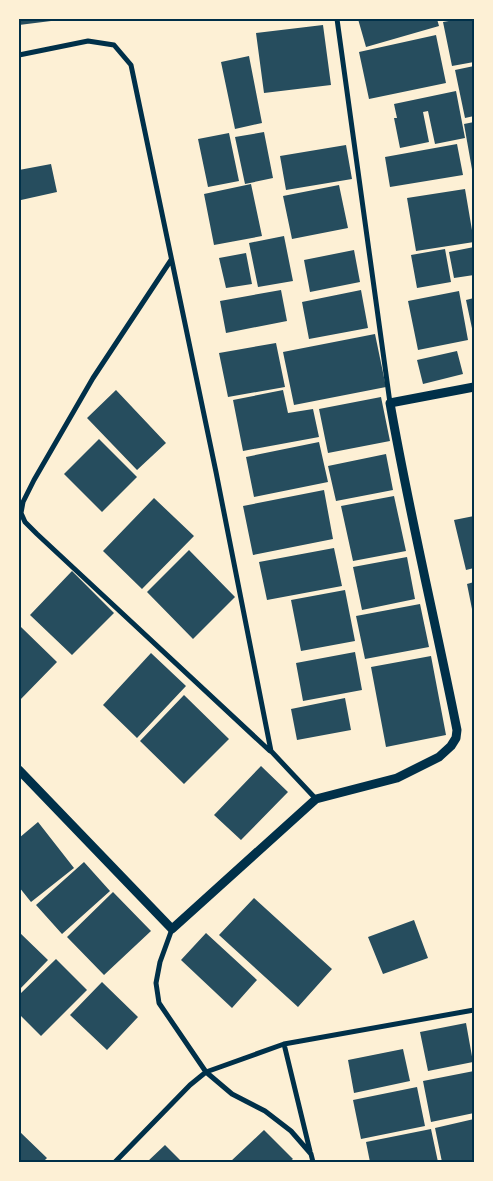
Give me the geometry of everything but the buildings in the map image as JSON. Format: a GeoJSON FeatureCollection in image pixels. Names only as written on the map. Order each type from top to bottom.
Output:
{"type":"FeatureCollection","features":[{"type":"Feature","properties":{"kind":"street"},"geometry":{"type":"LineString","coordinates":[[311,1154],[291,1131],[265,1111],[232,1094],[206,1072],[158,1003],[156,984],[160,962],[172,929],[316,798],[397,778],[439,757],[451,746],[456,738],[457,730],[442,652],[418,548],[390,403],[337,19]]}},
{"type":"Feature","properties":{"kind":"street"},"geometry":{"type":"LineString","coordinates":[[19,54],[88,41],[114,45],[131,65],[216,472],[271,751]]}},
{"type":"Feature","properties":{"kind":"street"},"geometry":{"type":"LineString","coordinates":[[172,260],[93,378],[34,480],[23,502],[21,513],[37,534],[271,751],[316,798]]}},
{"type":"Feature","properties":{"kind":"street"},"geometry":{"type":"LineString","coordinates":[[390,403],[474,387]]}},
{"type":"Feature","properties":{"kind":"street"},"geometry":{"type":"LineString","coordinates":[[19,770],[172,929]]}},
{"type":"Feature","properties":{"kind":"street"},"geometry":{"type":"LineString","coordinates":[[115,1162],[190,1085],[206,1072],[284,1044],[474,1010]]}},
{"type":"Feature","properties":{"kind":"street"},"geometry":{"type":"LineString","coordinates":[[284,1044],[313,1162]]}}]}
